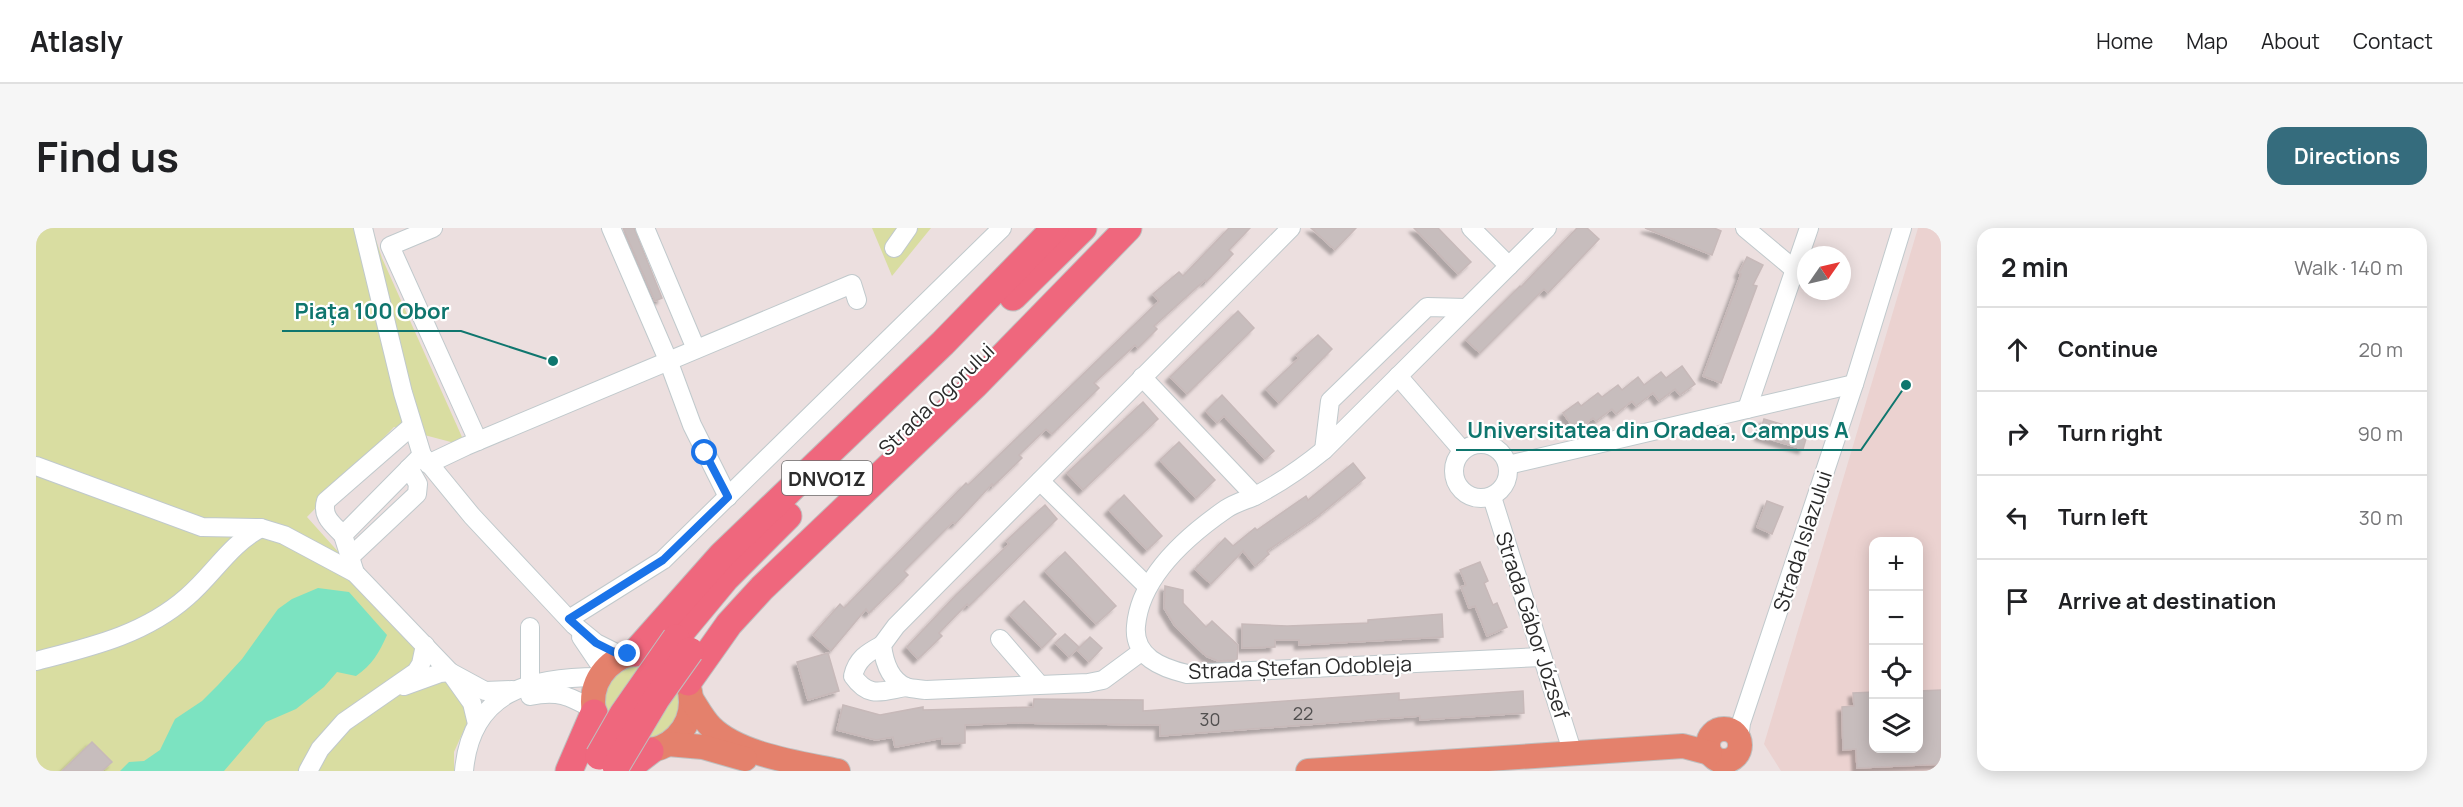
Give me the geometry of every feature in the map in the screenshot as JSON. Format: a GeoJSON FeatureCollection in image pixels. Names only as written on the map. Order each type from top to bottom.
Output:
{"type":"FeatureCollection","features":[{"type":"Feature","properties":{"kind":"highway"},"geometry":{"type":"LineString","coordinates":[[629,654],[722,555],[943,343],[1055,228]]}},
{"type":"Feature","properties":{"kind":"highway","name":"Strada Ogorului"},"geometry":{"type":"LineString","coordinates":[[683,645],[725,579],[1083,228]]}},
{"type":"Feature","properties":{"kind":"highway","name":"Strada Ogorului"},"geometry":{"type":"LineString","coordinates":[[610,767],[623,714],[683,645],[1109,228]]}},
{"type":"Feature","properties":{"kind":"highway"},"geometry":{"type":"LineString","coordinates":[[690,691],[729,624],[762,588],[975,385],[1128,228]]}},
{"type":"Feature","properties":{"kind":"highway"},"geometry":{"type":"LineString","coordinates":[[569,771],[594,711]]}},
{"type":"Feature","properties":{"kind":"highway"},"geometry":{"type":"LineString","coordinates":[[610,767],[637,761],[659,748]]}},
{"type":"Feature","properties":{"kind":"main road"},"geometry":{"type":"LineString","coordinates":[[792,771],[702,747],[626,748],[615,743],[598,725],[594,711],[595,687],[602,674],[629,654],[648,652],[666,659],[681,671],[709,725],[718,733],[771,757],[838,771]]}},
{"type":"Feature","properties":{"kind":"main road"},"geometry":{"type":"LineString","coordinates":[[659,748],[678,736],[686,725],[691,713],[690,691]]}},
{"type":"Feature","properties":{"kind":"main road"},"geometry":{"type":"LineString","coordinates":[[1308,771],[1683,746],[1728,747]]}},
{"type":"Feature","properties":{"kind":"street"},"geometry":{"type":"LineString","coordinates":[[363,228],[412,426],[425,460],[460,502],[571,622],[596,643],[629,654]]}},
{"type":"Feature","properties":{"kind":"street"},"geometry":{"type":"LineString","coordinates":[[433,228],[413,232],[390,246],[478,441]]}},
{"type":"Feature","properties":{"kind":"street"},"geometry":{"type":"LineString","coordinates":[[611,228],[705,453],[728,497]]}},
{"type":"Feature","properties":{"kind":"street"},"geometry":{"type":"LineString","coordinates":[[645,228],[696,349]]}},
{"type":"Feature","properties":{"kind":"street"},"geometry":{"type":"LineString","coordinates":[[894,248],[908,228]]}},
{"type":"Feature","properties":{"kind":"street"},"geometry":{"type":"LineString","coordinates":[[571,622],[663,560],[1002,228]]}},
{"type":"Feature","properties":{"kind":"street"},"geometry":{"type":"LineString","coordinates":[[1292,228],[896,626],[882,645],[856,663],[853,676],[861,688],[874,692],[906,687],[926,690],[1089,683],[1103,680],[1141,652],[1135,632],[1137,609],[1148,586],[1176,552],[1198,531],[1228,508],[1298,472],[1324,450],[1548,228]]}},
{"type":"Feature","properties":{"kind":"street"},"geometry":{"type":"LineString","coordinates":[[1471,228],[1509,266]]}},
{"type":"Feature","properties":{"kind":"street"},"geometry":{"type":"LineString","coordinates":[[1745,228],[1794,269]]}},
{"type":"Feature","properties":{"kind":"street"},"geometry":{"type":"LineString","coordinates":[[1747,409],[1809,228]]}},
{"type":"Feature","properties":{"kind":"street","name":"Strada Islazului"},"geometry":{"type":"LineString","coordinates":[[1728,747],[1854,384],[1902,228]]}},
{"type":"Feature","properties":{"kind":"street"},"geometry":{"type":"LineString","coordinates":[[343,535],[409,468],[425,460],[672,373],[696,349],[852,284],[857,300]]}},
{"type":"Feature","properties":{"kind":"street"},"geometry":{"type":"LineString","coordinates":[[1324,450],[1330,401],[1427,307],[1466,308]]}},
{"type":"Feature","properties":{"kind":"street"},"geometry":{"type":"LineString","coordinates":[[1398,376],[1462,450]]}},
{"type":"Feature","properties":{"kind":"street"},"geometry":{"type":"LineString","coordinates":[[1142,377],[1255,496]]}},
{"type":"Feature","properties":{"kind":"street"},"geometry":{"type":"LineString","coordinates":[[1508,465],[1854,384]]}},
{"type":"Feature","properties":{"kind":"street"},"geometry":{"type":"LineString","coordinates":[[412,426],[326,501],[324,512],[327,519],[343,535],[353,565],[463,688],[476,713],[477,724]]}},
{"type":"Feature","properties":{"kind":"street"},"geometry":{"type":"LineString","coordinates":[[1481,443],[1494,447],[1502,453],[1508,465],[1509,474],[1506,483],[1492,497],[1478,499],[1461,490],[1455,482],[1453,471],[1462,450],[1481,443]]}},
{"type":"Feature","properties":{"kind":"street"},"geometry":{"type":"LineString","coordinates":[[36,466],[202,527],[261,528],[353,565]]}},
{"type":"Feature","properties":{"kind":"street"},"geometry":{"type":"LineString","coordinates":[[353,565],[417,494],[418,484],[409,468]]}},
{"type":"Feature","properties":{"kind":"street"},"geometry":{"type":"LineString","coordinates":[[1040,481],[1148,586]]}},
{"type":"Feature","properties":{"kind":"street","name":"Strada Gábor József"},"geometry":{"type":"LineString","coordinates":[[1492,497],[1573,754]]}},
{"type":"Feature","properties":{"kind":"street"},"geometry":{"type":"LineString","coordinates":[[36,661],[112,640],[138,630],[188,597],[248,535],[261,528]]}},
{"type":"Feature","properties":{"kind":"street"},"geometry":{"type":"LineString","coordinates":[[474,771],[478,749],[488,727],[512,697],[530,683],[602,674],[571,622]]}},
{"type":"Feature","properties":{"kind":"street"},"geometry":{"type":"LineString","coordinates":[[530,627],[530,683]]}},
{"type":"Feature","properties":{"kind":"street"},"geometry":{"type":"LineString","coordinates":[[1000,639],[1039,684]]}},
{"type":"Feature","properties":{"kind":"street"},"geometry":{"type":"LineString","coordinates":[[308,771],[320,749],[345,722],[365,705],[416,672],[421,664],[425,645]]}},
{"type":"Feature","properties":{"kind":"street"},"geometry":{"type":"LineString","coordinates":[[882,645],[884,660],[891,674],[906,687]]}},
{"type":"Feature","properties":{"kind":"street","name":"Strada Ștefan Odobleja"},"geometry":{"type":"LineString","coordinates":[[1141,652],[1161,668],[1187,674],[1542,657]]}},
{"type":"Feature","properties":{"kind":"street"},"geometry":{"type":"LineString","coordinates":[[388,692],[440,673],[450,672],[486,691],[512,697],[551,692],[569,696],[594,711]]}},
{"type":"Feature","properties":{"kind":"street"},"geometry":{"type":"LineString","coordinates":[[463,688],[482,701],[493,704]]}},
{"type":"Feature","properties":{"kind":"street"},"geometry":{"type":"LineString","coordinates":[[464,771],[469,742],[477,724],[493,704],[512,697]]}},
{"type":"Feature","properties":{"kind":"shaded area"},"geometry":{"type":"Polygon","coordinates":[[[36,228],[372,228],[382,258],[466,446],[394,427],[307,517],[436,661],[469,708],[468,721],[454,752],[454,771],[36,771],[36,228]]]}},
{"type":"Feature","properties":{"kind":"shaded area"},"geometry":{"type":"Polygon","coordinates":[[[872,228],[931,228],[892,276],[872,228]]]}},
{"type":"Feature","properties":{"kind":"shaded area"},"geometry":{"type":"Polygon","coordinates":[[[1918,228],[1941,228],[1941,771],[1781,771],[1764,744],[1918,228]]]}},
{"type":"Feature","properties":{"kind":"shaded area"},"geometry":{"type":"Polygon","coordinates":[[[318,588],[349,592],[387,635],[371,663],[356,676],[337,672],[324,687],[296,709],[266,722],[224,771],[120,771],[129,762],[144,761],[160,750],[175,719],[202,701],[218,685],[242,659],[278,609],[292,599],[318,588]]]}},
{"type":"Feature","properties":{"kind":"shaded area"},"geometry":{"type":"Polygon","coordinates":[[[640,659],[680,681],[685,705],[683,716],[677,727],[663,740],[654,743],[633,743],[601,710],[602,691],[610,676],[622,665],[640,659]]]}},
{"type":"Feature","properties":{"kind":"building"},"geometry":{"type":"Polygon","coordinates":[[[623,228],[634,228],[662,298],[655,301],[623,228]]]}},
{"type":"Feature","properties":{"kind":"building"},"geometry":{"type":"Polygon","coordinates":[[[1229,228],[1250,228],[1229,250],[1233,254],[1206,282],[1205,280],[1154,326],[1157,329],[1138,348],[1135,345],[1094,383],[1099,388],[1052,434],[1046,429],[1019,455],[1022,458],[993,486],[992,484],[955,524],[953,522],[904,571],[908,575],[869,613],[866,609],[831,651],[813,635],[840,604],[844,608],[966,483],[968,485],[1159,301],[1153,294],[1179,272],[1183,276],[1229,228]]]}},
{"type":"Feature","properties":{"kind":"building"},"geometry":{"type":"Polygon","coordinates":[[[1311,228],[1356,228],[1335,250],[1311,228]]]}},
{"type":"Feature","properties":{"kind":"building"},"geometry":{"type":"Polygon","coordinates":[[[1414,228],[1438,228],[1471,262],[1458,274],[1414,228]]]}},
{"type":"Feature","properties":{"kind":"building"},"geometry":{"type":"Polygon","coordinates":[[[1577,228],[1587,228],[1599,239],[1548,293],[1544,289],[1480,353],[1466,340],[1577,228]]]}},
{"type":"Feature","properties":{"kind":"building"},"geometry":{"type":"Polygon","coordinates":[[[1645,228],[1714,228],[1721,231],[1712,255],[1645,228]]]}},
{"type":"Feature","properties":{"kind":"building"},"geometry":{"type":"Polygon","coordinates":[[[1747,257],[1763,265],[1753,285],[1757,286],[1721,383],[1703,376],[1741,274],[1739,273],[1747,257]]]}},
{"type":"Feature","properties":{"kind":"building"},"geometry":{"type":"Polygon","coordinates":[[[1238,311],[1254,328],[1187,394],[1170,377],[1238,311]]]}},
{"type":"Feature","properties":{"kind":"building"},"geometry":{"type":"Polygon","coordinates":[[[1318,335],[1332,349],[1279,403],[1266,389],[1299,358],[1296,355],[1318,335]]]}},
{"type":"Feature","properties":{"kind":"building"},"geometry":{"type":"Polygon","coordinates":[[[1682,366],[1695,384],[1680,395],[1675,389],[1659,401],[1653,393],[1636,406],[1632,401],[1616,414],[1612,409],[1596,421],[1593,418],[1576,431],[1563,413],[1578,402],[1581,406],[1598,393],[1602,397],[1618,385],[1622,390],[1638,377],[1644,385],[1661,372],[1666,378],[1682,366]]]}},
{"type":"Feature","properties":{"kind":"building"},"geometry":{"type":"Polygon","coordinates":[[[1222,395],[1274,451],[1265,459],[1224,416],[1217,423],[1206,411],[1222,395]]]}},
{"type":"Feature","properties":{"kind":"building"},"geometry":{"type":"Polygon","coordinates":[[[1143,402],[1158,419],[1083,490],[1067,473],[1143,402]]]}},
{"type":"Feature","properties":{"kind":"building"},"geometry":{"type":"Polygon","coordinates":[[[1764,419],[1808,432],[1803,449],[1759,436],[1764,419]]]}},
{"type":"Feature","properties":{"kind":"building"},"geometry":{"type":"Polygon","coordinates":[[[1179,442],[1215,480],[1196,498],[1160,460],[1179,442]]]}},
{"type":"Feature","properties":{"kind":"building"},"geometry":{"type":"Polygon","coordinates":[[[1353,463],[1365,478],[1318,516],[1267,551],[1269,554],[1255,566],[1243,551],[1211,584],[1195,569],[1225,538],[1233,546],[1255,528],[1257,530],[1306,496],[1308,500],[1353,463]]]}},
{"type":"Feature","properties":{"kind":"building"},"geometry":{"type":"Polygon","coordinates":[[[1124,495],[1162,536],[1147,550],[1109,510],[1124,495]]]}},
{"type":"Feature","properties":{"kind":"building"},"geometry":{"type":"Polygon","coordinates":[[[1767,501],[1783,507],[1772,534],[1757,527],[1767,501]]]}},
{"type":"Feature","properties":{"kind":"building"},"geometry":{"type":"Polygon","coordinates":[[[1045,505],[1057,519],[969,606],[967,604],[939,633],[942,636],[918,659],[907,647],[1009,544],[1006,541],[1045,505]]]}},
{"type":"Feature","properties":{"kind":"building"},"geometry":{"type":"Polygon","coordinates":[[[1065,552],[1116,606],[1096,624],[1045,571],[1065,552]]]}},
{"type":"Feature","properties":{"kind":"building"},"geometry":{"type":"Polygon","coordinates":[[[1480,562],[1488,581],[1484,583],[1493,605],[1497,603],[1507,627],[1487,636],[1475,606],[1469,608],[1461,587],[1466,585],[1460,570],[1480,562]]]}},
{"type":"Feature","properties":{"kind":"building"},"geometry":{"type":"Polygon","coordinates":[[[1165,586],[1183,590],[1183,603],[1206,627],[1212,621],[1238,645],[1237,660],[1218,661],[1206,656],[1175,626],[1164,608],[1165,586]]]}},
{"type":"Feature","properties":{"kind":"building"},"geometry":{"type":"Polygon","coordinates":[[[1024,601],[1056,634],[1042,648],[1010,615],[1024,601]]]}},
{"type":"Feature","properties":{"kind":"building"},"geometry":{"type":"Polygon","coordinates":[[[1442,614],[1443,637],[1299,645],[1299,640],[1275,640],[1275,647],[1242,648],[1242,624],[1287,626],[1368,623],[1368,620],[1442,614]]]}},
{"type":"Feature","properties":{"kind":"building"},"geometry":{"type":"Polygon","coordinates":[[[1065,634],[1079,647],[1069,657],[1055,643],[1065,634]]]}},
{"type":"Feature","properties":{"kind":"building"},"geometry":{"type":"Polygon","coordinates":[[[1090,637],[1102,648],[1089,662],[1077,650],[1090,637]]]}},
{"type":"Feature","properties":{"kind":"building"},"geometry":{"type":"Polygon","coordinates":[[[828,653],[839,691],[808,700],[797,662],[828,653]]]}},
{"type":"Feature","properties":{"kind":"building"},"geometry":{"type":"Polygon","coordinates":[[[1941,690],[1941,764],[1857,768],[1856,749],[1843,750],[1842,707],[1854,706],[1853,693],[1869,692],[1869,753],[1923,753],[1923,691],[1941,690]]]}},
{"type":"Feature","properties":{"kind":"building"},"geometry":{"type":"Polygon","coordinates":[[[1523,691],[1524,713],[1420,720],[1420,716],[1160,736],[1160,725],[1014,723],[965,725],[965,743],[942,744],[942,738],[895,747],[893,737],[876,740],[837,730],[843,705],[880,715],[923,707],[923,710],[1033,707],[1034,699],[1143,700],[1143,711],[1399,693],[1399,700],[1523,691]]]}},
{"type":"Feature","properties":{"kind":"building"},"geometry":{"type":"Polygon","coordinates":[[[92,742],[112,762],[102,771],[62,771],[92,742]]]}},
{"type":"Feature","properties":{"kind":"place","name":"Piața 100 Obor"},"geometry":{"type":"Point","coordinates":[553,361]}},
{"type":"Feature","properties":{"kind":"place","name":"Universitatea din Oradea, Campus A"},"geometry":{"type":"Point","coordinates":[1906,385]}},
{"type":"Feature","properties":{"kind":"route"},"geometry":{"type":"LineString","coordinates":[[628,654],[622,656],[596,643],[569,619],[663,560],[728,497],[705,453]]}}]}
